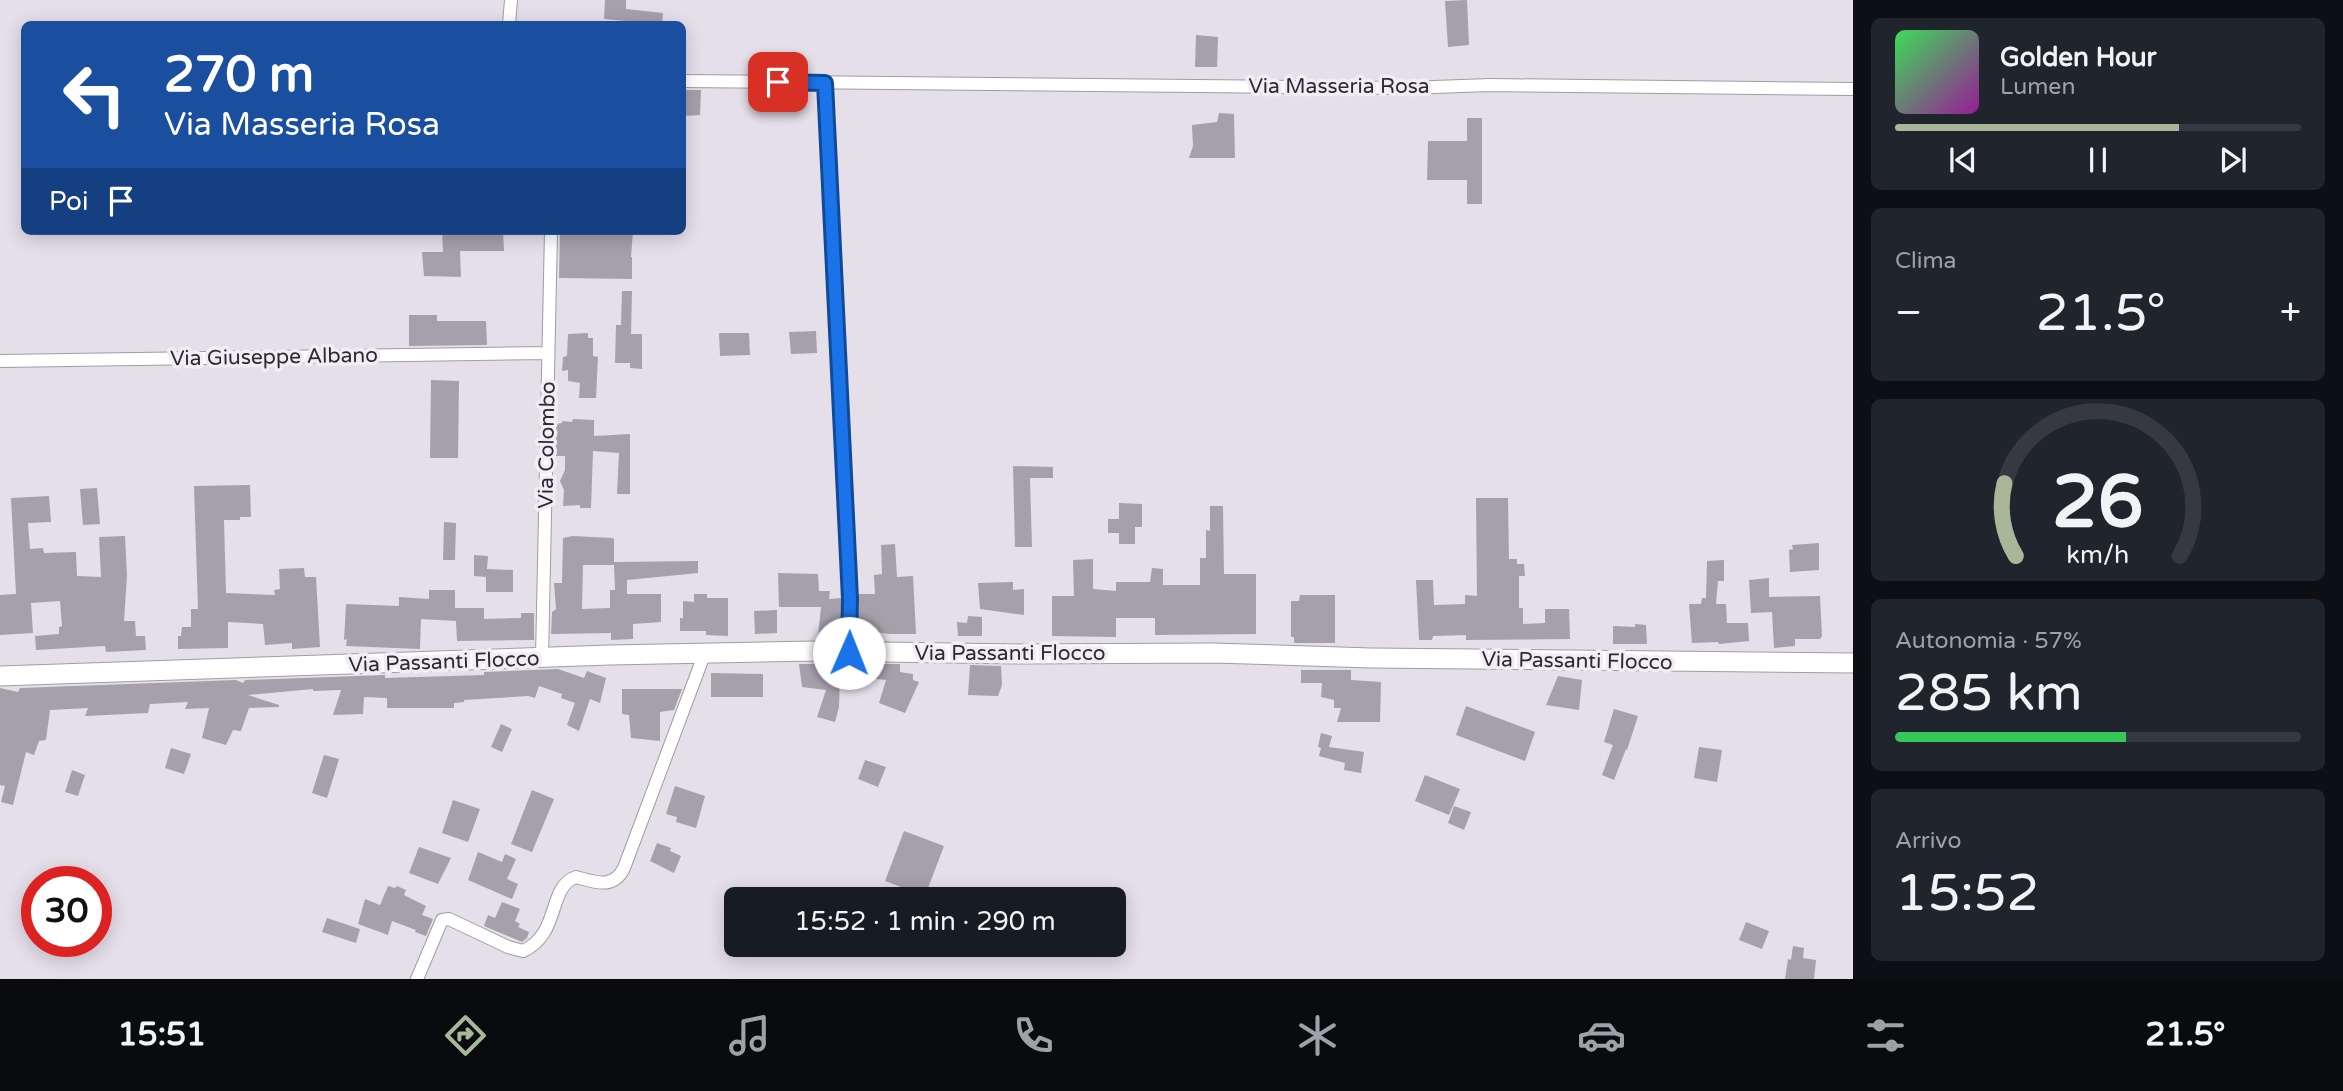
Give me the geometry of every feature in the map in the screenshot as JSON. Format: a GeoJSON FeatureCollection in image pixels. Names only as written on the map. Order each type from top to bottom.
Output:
{"type":"FeatureCollection","features":[{"type":"Feature","properties":{"kind":"main road","name":"Via Passanti Flocco"},"geometry":{"type":"LineString","coordinates":[[0,676],[814,652],[1213,653],[1371,658],[1853,663]]}},
{"type":"Feature","properties":{"kind":"street"},"geometry":{"type":"LineString","coordinates":[[509,21],[511,0]]}},
{"type":"Feature","properties":{"kind":"street","name":"Via Masseria Rosa"},"geometry":{"type":"LineString","coordinates":[[686,81],[1853,89]]}},
{"type":"Feature","properties":{"kind":"street"},"geometry":{"type":"LineString","coordinates":[[825,83],[850,599],[849,653]]}},
{"type":"Feature","properties":{"kind":"street","name":"Via Colombo"},"geometry":{"type":"LineString","coordinates":[[542,658],[551,235]]}},
{"type":"Feature","properties":{"kind":"street","name":"Via Giuseppe Albano"},"geometry":{"type":"LineString","coordinates":[[0,361],[548,353]]}},
{"type":"Feature","properties":{"kind":"street"},"geometry":{"type":"LineString","coordinates":[[417,979],[442,920],[449,919],[523,951],[536,945],[544,936],[566,881],[576,877],[609,883],[619,878],[704,655]]}},
{"type":"Feature","properties":{"kind":"building"},"geometry":{"type":"Polygon","coordinates":[[[605,0],[626,0],[626,9],[663,13],[662,21],[604,19],[605,0]]]}},
{"type":"Feature","properties":{"kind":"building"},"geometry":{"type":"Polygon","coordinates":[[[1467,0],[1469,45],[1448,47],[1445,1],[1467,0]]]}},
{"type":"Feature","properties":{"kind":"building"},"geometry":{"type":"Polygon","coordinates":[[[1196,35],[1218,37],[1217,67],[1195,67],[1196,35]]]}},
{"type":"Feature","properties":{"kind":"building"},"geometry":{"type":"Polygon","coordinates":[[[686,90],[701,90],[700,115],[686,116],[686,90]]]}},
{"type":"Feature","properties":{"kind":"building"},"geometry":{"type":"Polygon","coordinates":[[[1219,113],[1234,114],[1235,158],[1189,158],[1193,146],[1192,125],[1217,122],[1219,113]]]}},
{"type":"Feature","properties":{"kind":"building"},"geometry":{"type":"Polygon","coordinates":[[[1467,118],[1482,118],[1482,204],[1467,204],[1467,180],[1427,180],[1428,141],[1467,141],[1467,118]]]}},
{"type":"Feature","properties":{"kind":"building"},"geometry":{"type":"Polygon","coordinates":[[[442,235],[503,235],[504,251],[460,251],[461,277],[424,276],[422,252],[443,252],[442,235]]]}},
{"type":"Feature","properties":{"kind":"building"},"geometry":{"type":"Polygon","coordinates":[[[560,235],[633,235],[632,279],[559,278],[560,235]]]}},
{"type":"Feature","properties":{"kind":"building"},"geometry":{"type":"Polygon","coordinates":[[[622,291],[632,291],[631,334],[642,334],[642,369],[630,368],[630,363],[615,363],[616,325],[621,325],[622,291]]]}},
{"type":"Feature","properties":{"kind":"building"},"geometry":{"type":"Polygon","coordinates":[[[409,315],[437,315],[437,321],[486,321],[487,345],[409,346],[409,315]]]}},
{"type":"Feature","properties":{"kind":"building"},"geometry":{"type":"Polygon","coordinates":[[[816,331],[817,353],[791,354],[789,332],[816,331]]]}},
{"type":"Feature","properties":{"kind":"building"},"geometry":{"type":"Polygon","coordinates":[[[588,333],[588,338],[593,338],[593,356],[598,357],[596,398],[579,398],[580,383],[568,381],[568,370],[562,371],[563,357],[567,356],[568,334],[588,333]]]}},
{"type":"Feature","properties":{"kind":"building"},"geometry":{"type":"Polygon","coordinates":[[[719,333],[749,333],[750,355],[720,356],[719,333]]]}},
{"type":"Feature","properties":{"kind":"building"},"geometry":{"type":"Polygon","coordinates":[[[431,380],[459,381],[458,458],[430,458],[431,380]]]}},
{"type":"Feature","properties":{"kind":"building"},"geometry":{"type":"Polygon","coordinates":[[[573,419],[594,420],[594,436],[630,434],[630,494],[617,494],[619,453],[593,451],[591,508],[580,508],[580,505],[563,506],[564,490],[560,481],[565,470],[565,456],[555,456],[556,424],[562,421],[572,422],[573,419]]]}},
{"type":"Feature","properties":{"kind":"building"},"geometry":{"type":"Polygon","coordinates":[[[1013,466],[1053,467],[1053,478],[1030,478],[1032,547],[1015,547],[1013,466]]]}},
{"type":"Feature","properties":{"kind":"building"},"geometry":{"type":"Polygon","coordinates":[[[250,485],[251,517],[224,520],[226,593],[275,595],[274,590],[280,589],[279,569],[304,568],[305,577],[316,577],[320,647],[292,649],[292,643],[265,645],[263,624],[228,622],[228,648],[178,649],[178,636],[181,636],[182,627],[191,627],[191,609],[198,609],[194,486],[250,485]]]}},
{"type":"Feature","properties":{"kind":"building"},"geometry":{"type":"Polygon","coordinates":[[[97,488],[100,524],[83,525],[80,489],[97,488]]]}},
{"type":"Feature","properties":{"kind":"building"},"geometry":{"type":"Polygon","coordinates":[[[49,496],[51,522],[28,523],[30,549],[43,548],[44,553],[76,552],[77,576],[101,577],[99,537],[125,536],[127,576],[124,621],[135,621],[136,636],[145,636],[146,650],[106,652],[105,646],[36,650],[35,636],[59,634],[59,627],[62,626],[60,601],[31,603],[33,633],[0,635],[0,595],[16,594],[11,498],[49,496]]]}},
{"type":"Feature","properties":{"kind":"building"},"geometry":{"type":"Polygon","coordinates":[[[1476,498],[1508,498],[1509,559],[1517,559],[1517,564],[1524,564],[1525,576],[1519,576],[1519,608],[1523,608],[1523,624],[1545,623],[1545,609],[1569,609],[1570,639],[1466,640],[1466,635],[1433,636],[1432,640],[1419,640],[1416,580],[1433,580],[1434,605],[1465,604],[1465,595],[1477,596],[1476,498]]]}},
{"type":"Feature","properties":{"kind":"building"},"geometry":{"type":"Polygon","coordinates":[[[1119,503],[1142,504],[1142,527],[1135,527],[1135,544],[1119,544],[1119,533],[1108,533],[1108,519],[1119,519],[1119,503]]]}},
{"type":"Feature","properties":{"kind":"building"},"geometry":{"type":"Polygon","coordinates":[[[1210,506],[1223,506],[1224,574],[1256,574],[1256,634],[1155,635],[1155,618],[1116,618],[1116,637],[1052,636],[1052,596],[1074,596],[1073,560],[1093,559],[1093,589],[1116,591],[1116,582],[1150,582],[1152,568],[1163,569],[1163,585],[1200,585],[1200,558],[1206,558],[1206,530],[1210,531],[1210,506]]]}},
{"type":"Feature","properties":{"kind":"building"},"geometry":{"type":"Polygon","coordinates":[[[444,522],[456,523],[455,560],[443,560],[444,522]]]}},
{"type":"Feature","properties":{"kind":"building"},"geometry":{"type":"Polygon","coordinates":[[[563,538],[612,538],[614,562],[698,561],[698,573],[627,580],[627,594],[661,594],[661,622],[633,624],[633,639],[611,640],[611,633],[551,634],[552,612],[556,609],[554,583],[562,583],[563,538]],[[583,565],[582,609],[610,608],[610,590],[615,590],[614,565],[583,565]]]}},
{"type":"Feature","properties":{"kind":"building"},"geometry":{"type":"Polygon","coordinates":[[[1819,543],[1819,570],[1790,572],[1789,550],[1793,549],[1792,545],[1819,543]]]}},
{"type":"Feature","properties":{"kind":"building"},"geometry":{"type":"Polygon","coordinates":[[[895,544],[897,577],[913,576],[916,634],[858,630],[859,594],[875,594],[874,575],[882,574],[881,545],[895,544]]]}},
{"type":"Feature","properties":{"kind":"building"},"geometry":{"type":"Polygon","coordinates":[[[474,555],[488,556],[487,569],[513,570],[513,592],[486,592],[486,577],[474,576],[474,555]]]}},
{"type":"Feature","properties":{"kind":"building"},"geometry":{"type":"Polygon","coordinates":[[[1724,560],[1724,581],[1718,581],[1716,604],[1726,604],[1727,623],[1748,623],[1749,641],[1692,643],[1689,604],[1701,604],[1702,598],[1706,598],[1707,561],[1724,560]]]}},
{"type":"Feature","properties":{"kind":"building"},"geometry":{"type":"Polygon","coordinates":[[[778,573],[818,574],[819,591],[830,591],[829,599],[841,598],[841,636],[818,637],[821,607],[779,607],[778,573]]]}},
{"type":"Feature","properties":{"kind":"building"},"geometry":{"type":"Polygon","coordinates":[[[1769,578],[1769,597],[1820,596],[1820,639],[1795,639],[1795,646],[1774,648],[1772,612],[1751,613],[1749,580],[1769,578]]]}},
{"type":"Feature","properties":{"kind":"building"},"geometry":{"type":"Polygon","coordinates":[[[1013,582],[1013,590],[1024,589],[1024,615],[980,609],[978,583],[1013,582]]]}},
{"type":"Feature","properties":{"kind":"building"},"geometry":{"type":"Polygon","coordinates":[[[429,590],[455,590],[455,608],[484,608],[484,619],[521,618],[521,613],[534,613],[534,640],[457,641],[456,621],[421,619],[420,649],[346,646],[346,604],[399,606],[399,597],[429,599],[429,590]]]}},
{"type":"Feature","properties":{"kind":"building"},"geometry":{"type":"Polygon","coordinates":[[[694,594],[707,594],[707,598],[728,598],[728,636],[706,635],[706,631],[680,631],[683,601],[694,602],[694,594]]]}},
{"type":"Feature","properties":{"kind":"building"},"geometry":{"type":"Polygon","coordinates":[[[1300,595],[1335,595],[1335,643],[1294,643],[1294,637],[1291,637],[1291,601],[1299,601],[1300,595]]]}},
{"type":"Feature","properties":{"kind":"building"},"geometry":{"type":"Polygon","coordinates":[[[777,610],[777,633],[755,634],[754,611],[777,610]]]}},
{"type":"Feature","properties":{"kind":"building"},"geometry":{"type":"Polygon","coordinates":[[[968,616],[982,617],[982,636],[958,636],[957,622],[967,623],[968,616]]]}},
{"type":"Feature","properties":{"kind":"building"},"geometry":{"type":"Polygon","coordinates":[[[1635,624],[1646,625],[1647,644],[1613,644],[1613,626],[1635,627],[1635,624]]]}},
{"type":"Feature","properties":{"kind":"building"},"geometry":{"type":"Polygon","coordinates":[[[799,664],[900,664],[900,672],[913,674],[913,680],[919,682],[905,713],[879,703],[886,680],[840,675],[839,707],[835,722],[817,717],[826,690],[802,687],[799,664]]]}},
{"type":"Feature","properties":{"kind":"building"},"geometry":{"type":"Polygon","coordinates":[[[970,665],[1001,666],[1002,685],[998,696],[968,695],[970,665]]]}},
{"type":"Feature","properties":{"kind":"building"},"geometry":{"type":"Polygon","coordinates":[[[558,669],[584,678],[587,671],[606,678],[600,703],[590,699],[579,731],[567,725],[575,703],[561,698],[562,694],[539,686],[535,698],[528,696],[464,700],[454,703],[454,708],[387,708],[387,698],[364,697],[363,714],[333,715],[341,690],[313,689],[248,695],[279,707],[249,708],[241,731],[233,730],[226,745],[202,738],[209,708],[185,709],[188,702],[150,704],[148,713],[85,716],[88,708],[50,710],[46,740],[39,741],[34,755],[26,752],[13,805],[1,802],[5,786],[0,785],[0,688],[18,692],[20,688],[236,680],[243,683],[245,680],[385,675],[385,678],[484,675],[484,672],[558,669]]]}},
{"type":"Feature","properties":{"kind":"building"},"geometry":{"type":"Polygon","coordinates":[[[1301,670],[1351,670],[1351,680],[1381,682],[1380,722],[1337,722],[1341,708],[1334,708],[1334,700],[1321,697],[1322,683],[1301,683],[1301,670]]]}},
{"type":"Feature","properties":{"kind":"building"},"geometry":{"type":"Polygon","coordinates":[[[711,673],[763,674],[763,697],[711,697],[711,673]]]}},
{"type":"Feature","properties":{"kind":"building"},"geometry":{"type":"Polygon","coordinates":[[[1558,676],[1582,680],[1579,710],[1546,705],[1558,676]]]}},
{"type":"Feature","properties":{"kind":"building"},"geometry":{"type":"Polygon","coordinates":[[[622,689],[682,689],[674,710],[660,712],[660,741],[631,738],[629,715],[622,714],[622,689]]]}},
{"type":"Feature","properties":{"kind":"building"},"geometry":{"type":"Polygon","coordinates":[[[1466,706],[1535,732],[1525,761],[1456,735],[1466,706]]]}},
{"type":"Feature","properties":{"kind":"building"},"geometry":{"type":"Polygon","coordinates":[[[1614,709],[1638,716],[1614,780],[1602,775],[1613,745],[1604,742],[1614,709]]]}},
{"type":"Feature","properties":{"kind":"building"},"geometry":{"type":"Polygon","coordinates":[[[501,724],[512,729],[502,752],[491,747],[501,724]]]}},
{"type":"Feature","properties":{"kind":"building"},"geometry":{"type":"Polygon","coordinates":[[[1321,733],[1332,736],[1329,747],[1364,752],[1361,773],[1344,770],[1345,763],[1319,756],[1321,733]]]}},
{"type":"Feature","properties":{"kind":"building"},"geometry":{"type":"Polygon","coordinates":[[[1699,747],[1722,750],[1717,782],[1694,778],[1699,747]]]}},
{"type":"Feature","properties":{"kind":"building"},"geometry":{"type":"Polygon","coordinates":[[[171,748],[191,754],[184,774],[165,768],[171,748]]]}},
{"type":"Feature","properties":{"kind":"building"},"geometry":{"type":"Polygon","coordinates":[[[324,755],[339,759],[327,798],[312,793],[324,755]]]}},
{"type":"Feature","properties":{"kind":"building"},"geometry":{"type":"Polygon","coordinates":[[[865,760],[886,767],[878,787],[858,779],[865,760]]]}},
{"type":"Feature","properties":{"kind":"building"},"geometry":{"type":"Polygon","coordinates":[[[72,770],[85,775],[78,796],[65,792],[72,770]]]}},
{"type":"Feature","properties":{"kind":"building"},"geometry":{"type":"Polygon","coordinates":[[[1425,775],[1460,789],[1449,815],[1415,801],[1425,775]]]}},
{"type":"Feature","properties":{"kind":"building"},"geometry":{"type":"Polygon","coordinates":[[[675,786],[705,796],[696,828],[676,822],[677,817],[666,814],[675,786]]]}},
{"type":"Feature","properties":{"kind":"building"},"geometry":{"type":"Polygon","coordinates":[[[532,790],[554,799],[532,852],[511,844],[532,790]]]}},
{"type":"Feature","properties":{"kind":"building"},"geometry":{"type":"Polygon","coordinates":[[[453,800],[480,809],[468,842],[442,833],[453,800]]]}},
{"type":"Feature","properties":{"kind":"building"},"geometry":{"type":"Polygon","coordinates":[[[1454,806],[1471,812],[1464,830],[1448,823],[1454,806]]]}},
{"type":"Feature","properties":{"kind":"building"},"geometry":{"type":"Polygon","coordinates":[[[904,831],[944,846],[928,887],[901,887],[885,881],[904,831]]]}},
{"type":"Feature","properties":{"kind":"building"},"geometry":{"type":"Polygon","coordinates":[[[657,843],[671,848],[670,851],[681,856],[674,873],[650,861],[657,843]]]}},
{"type":"Feature","properties":{"kind":"building"},"geometry":{"type":"Polygon","coordinates":[[[419,847],[451,858],[438,884],[409,873],[419,847]]]}},
{"type":"Feature","properties":{"kind":"building"},"geometry":{"type":"Polygon","coordinates":[[[478,852],[502,862],[505,854],[516,859],[507,879],[518,884],[512,899],[468,880],[478,852]]]}},
{"type":"Feature","properties":{"kind":"building"},"geometry":{"type":"Polygon","coordinates":[[[388,886],[406,890],[404,895],[426,906],[422,915],[433,919],[426,936],[392,921],[388,935],[358,924],[365,899],[380,905],[388,886]]]}},
{"type":"Feature","properties":{"kind":"building"},"geometry":{"type":"Polygon","coordinates":[[[502,902],[520,909],[515,921],[520,924],[518,927],[529,932],[522,942],[484,926],[488,915],[495,918],[502,902]]]}},
{"type":"Feature","properties":{"kind":"building"},"geometry":{"type":"Polygon","coordinates":[[[327,918],[360,929],[356,943],[322,932],[327,918]]]}},
{"type":"Feature","properties":{"kind":"building"},"geometry":{"type":"Polygon","coordinates":[[[1746,922],[1769,931],[1762,949],[1739,940],[1746,922]]]}},
{"type":"Feature","properties":{"kind":"building"},"geometry":{"type":"Polygon","coordinates":[[[1793,946],[1804,948],[1803,958],[1816,960],[1814,979],[1785,979],[1793,946]]]}},
{"type":"Feature","properties":{"kind":"route"},"geometry":{"type":"LineString","coordinates":[[778,82],[825,83],[850,599],[849,653]]}}]}
